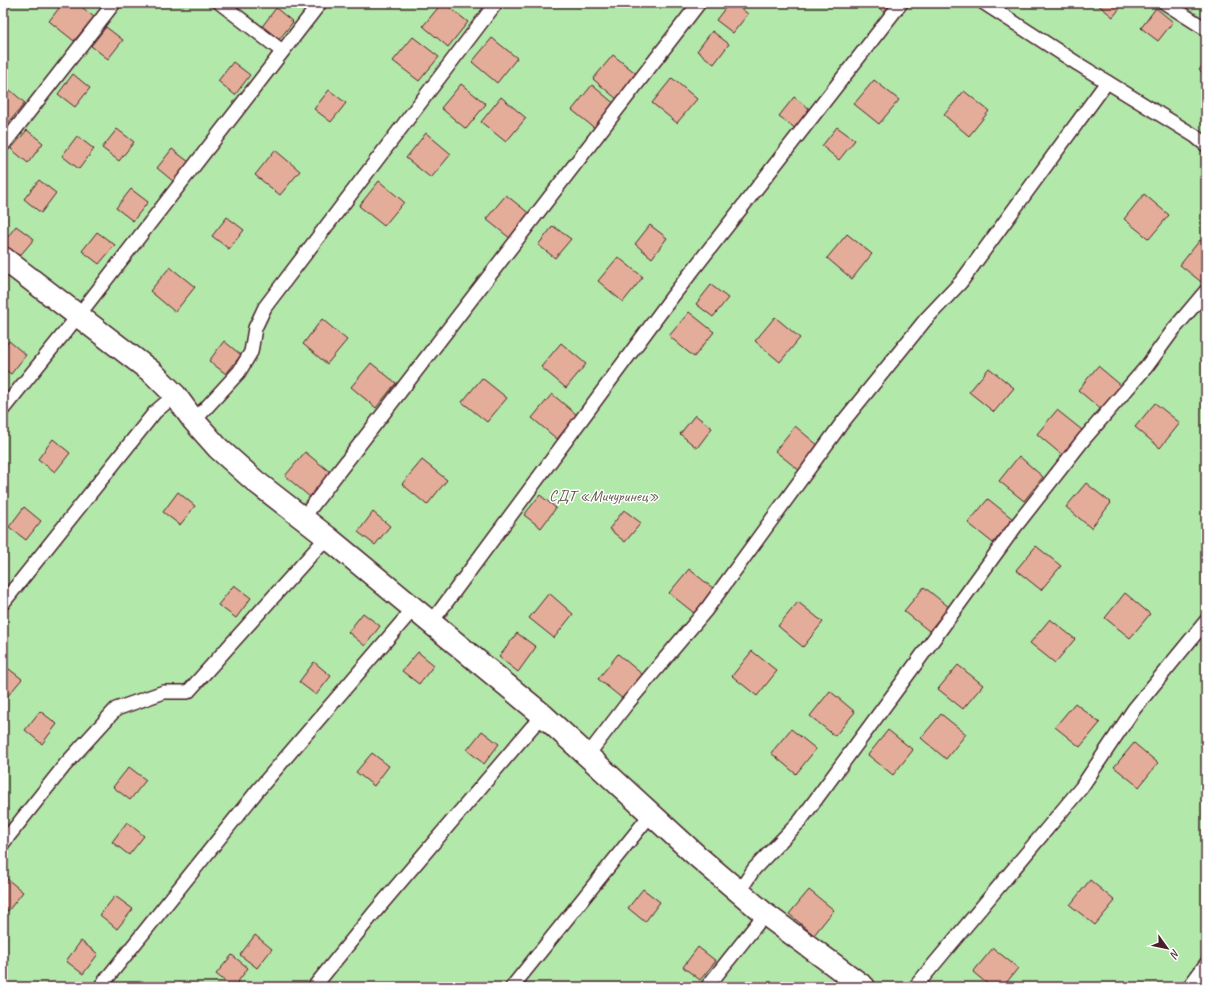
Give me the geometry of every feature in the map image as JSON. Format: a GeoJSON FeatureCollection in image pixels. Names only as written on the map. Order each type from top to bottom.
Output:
{"type":"FeatureCollection","features":[{"type":"Feature","properties":{"kind":"street"},"geometry":{"type":"LineString","coordinates":[[3,258],[153,373],[175,395],[194,421],[218,448],[256,481],[327,536],[544,716],[650,814],[765,914],[864,987]]}},
{"type":"Feature","properties":{"kind":"lane"},"geometry":{"type":"LineString","coordinates":[[3,145],[114,3]]}},
{"type":"Feature","properties":{"kind":"lane"},"geometry":{"type":"LineString","coordinates":[[220,3],[282,51]]}},
{"type":"Feature","properties":{"kind":"lane"},"geometry":{"type":"LineString","coordinates":[[3,409],[78,316],[320,3]]}},
{"type":"Feature","properties":{"kind":"lane"},"geometry":{"type":"LineString","coordinates":[[194,421],[239,372],[251,352],[255,328],[265,308],[496,3]]}},
{"type":"Feature","properties":{"kind":"lane"},"geometry":{"type":"LineString","coordinates":[[303,518],[700,3]]}},
{"type":"Feature","properties":{"kind":"lane"},"geometry":{"type":"LineString","coordinates":[[431,623],[672,297],[901,3]]}},
{"type":"Feature","properties":{"kind":"lane"},"geometry":{"type":"LineString","coordinates":[[984,3],[1107,82],[1195,136],[1206,145]]}},
{"type":"Feature","properties":{"kind":"lane"},"geometry":{"type":"LineString","coordinates":[[1165,3],[1206,29]]}},
{"type":"Feature","properties":{"kind":"lane"},"geometry":{"type":"LineString","coordinates":[[587,756],[626,705],[706,610],[842,422],[926,319],[961,282],[1107,82]]}},
{"type":"Feature","properties":{"kind":"lane"},"geometry":{"type":"LineString","coordinates":[[739,892],[754,869],[800,821],[1015,527],[1084,439],[1147,366],[1174,329],[1206,291]]}},
{"type":"Feature","properties":{"kind":"lane"},"geometry":{"type":"LineString","coordinates":[[3,603],[155,412],[175,395]]}},
{"type":"Feature","properties":{"kind":"lane"},"geometry":{"type":"LineString","coordinates":[[3,843],[65,765],[116,709],[164,692],[188,692],[327,536]]}},
{"type":"Feature","properties":{"kind":"lane"},"geometry":{"type":"LineString","coordinates":[[100,987],[258,790],[414,608]]}},
{"type":"Feature","properties":{"kind":"lane"},"geometry":{"type":"LineString","coordinates":[[915,987],[1081,788],[1134,709],[1206,621]]}},
{"type":"Feature","properties":{"kind":"lane"},"geometry":{"type":"LineString","coordinates":[[314,987],[516,745],[544,716]]}},
{"type":"Feature","properties":{"kind":"lane"},"geometry":{"type":"LineString","coordinates":[[512,987],[650,814]]}},
{"type":"Feature","properties":{"kind":"lane"},"geometry":{"type":"LineString","coordinates":[[707,987],[765,914]]}},
{"type":"Feature","properties":{"kind":"lane"},"geometry":{"type":"LineString","coordinates":[[1189,987],[1206,964]]}},
{"type":"Feature","properties":{"kind":"green space","name":"СДТ «Мичуринец»"},"geometry":{"type":"Polygon","coordinates":[[[3,3],[1206,3],[1206,987],[3,987],[3,3]]]}},
{"type":"Feature","properties":{"kind":"building"},"geometry":{"type":"Polygon","coordinates":[[[63,3],[77,3],[94,17],[74,41],[49,21],[63,3]]]}},
{"type":"Feature","properties":{"kind":"building"},"geometry":{"type":"Polygon","coordinates":[[[442,3],[468,22],[448,47],[423,26],[442,3]]]}},
{"type":"Feature","properties":{"kind":"building"},"geometry":{"type":"Polygon","coordinates":[[[729,3],[734,3],[748,14],[733,33],[716,20],[729,3]]]}},
{"type":"Feature","properties":{"kind":"building"},"geometry":{"type":"Polygon","coordinates":[[[873,3],[893,3],[885,13],[873,3]]]}},
{"type":"Feature","properties":{"kind":"building"},"geometry":{"type":"Polygon","coordinates":[[[1096,3],[1124,3],[1113,17],[1096,3]]]}},
{"type":"Feature","properties":{"kind":"building"},"geometry":{"type":"Polygon","coordinates":[[[276,8],[293,22],[278,41],[261,28],[276,8]]]}},
{"type":"Feature","properties":{"kind":"building"},"geometry":{"type":"Polygon","coordinates":[[[1156,8],[1173,22],[1158,41],[1141,28],[1156,8]]]}},
{"type":"Feature","properties":{"kind":"building"},"geometry":{"type":"Polygon","coordinates":[[[106,27],[123,40],[108,59],[91,46],[106,27]]]}},
{"type":"Feature","properties":{"kind":"building"},"geometry":{"type":"Polygon","coordinates":[[[712,31],[729,44],[714,64],[697,51],[712,31]]]}},
{"type":"Feature","properties":{"kind":"building"},"geometry":{"type":"Polygon","coordinates":[[[413,37],[439,57],[419,81],[393,61],[413,37]]]}},
{"type":"Feature","properties":{"kind":"building"},"geometry":{"type":"Polygon","coordinates":[[[492,38],[517,58],[497,83],[472,62],[492,38]]]}},
{"type":"Feature","properties":{"kind":"building"},"geometry":{"type":"Polygon","coordinates":[[[613,55],[638,75],[618,100],[593,79],[613,55]]]}},
{"type":"Feature","properties":{"kind":"building"},"geometry":{"type":"Polygon","coordinates":[[[1206,61],[1206,76],[1199,70],[1206,61]]]}},
{"type":"Feature","properties":{"kind":"building"},"geometry":{"type":"Polygon","coordinates":[[[233,62],[250,75],[235,95],[218,81],[233,62]]]}},
{"type":"Feature","properties":{"kind":"building"},"geometry":{"type":"Polygon","coordinates":[[[73,74],[90,88],[75,107],[58,94],[73,74]]]}},
{"type":"Feature","properties":{"kind":"building"},"geometry":{"type":"Polygon","coordinates":[[[672,78],[697,99],[677,123],[652,103],[672,78]]]}},
{"type":"Feature","properties":{"kind":"building"},"geometry":{"type":"Polygon","coordinates":[[[874,80],[899,100],[879,124],[854,104],[874,80]]]}},
{"type":"Feature","properties":{"kind":"building"},"geometry":{"type":"Polygon","coordinates":[[[3,84],[25,103],[5,127],[3,125],[3,84]]]}},
{"type":"Feature","properties":{"kind":"building"},"geometry":{"type":"Polygon","coordinates":[[[461,84],[486,104],[466,129],[441,108],[461,84]]]}},
{"type":"Feature","properties":{"kind":"building"},"geometry":{"type":"Polygon","coordinates":[[[592,85],[617,106],[597,130],[572,110],[592,85]]]}},
{"type":"Feature","properties":{"kind":"building"},"geometry":{"type":"Polygon","coordinates":[[[329,90],[346,103],[331,122],[314,109],[329,90]]]}},
{"type":"Feature","properties":{"kind":"building"},"geometry":{"type":"Polygon","coordinates":[[[964,91],[989,111],[969,136],[944,115],[964,91]]]}},
{"type":"Feature","properties":{"kind":"building"},"geometry":{"type":"Polygon","coordinates":[[[501,97],[526,118],[506,142],[481,122],[501,97]]]}},
{"type":"Feature","properties":{"kind":"building"},"geometry":{"type":"Polygon","coordinates":[[[794,97],[811,110],[796,129],[779,116],[794,97]]]}},
{"type":"Feature","properties":{"kind":"building"},"geometry":{"type":"Polygon","coordinates":[[[837,127],[855,140],[839,160],[822,146],[837,127]]]}},
{"type":"Feature","properties":{"kind":"building"},"geometry":{"type":"Polygon","coordinates":[[[117,129],[134,142],[119,161],[102,148],[117,129]]]}},
{"type":"Feature","properties":{"kind":"building"},"geometry":{"type":"Polygon","coordinates":[[[27,130],[43,143],[28,163],[11,149],[27,130]]]}},
{"type":"Feature","properties":{"kind":"building"},"geometry":{"type":"Polygon","coordinates":[[[426,133],[451,154],[431,178],[406,158],[426,133]]]}},
{"type":"Feature","properties":{"kind":"building"},"geometry":{"type":"Polygon","coordinates":[[[77,136],[94,149],[79,169],[62,156],[77,136]]]}},
{"type":"Feature","properties":{"kind":"building"},"geometry":{"type":"Polygon","coordinates":[[[172,149],[189,162],[174,182],[157,168],[172,149]]]}},
{"type":"Feature","properties":{"kind":"building"},"geometry":{"type":"Polygon","coordinates":[[[275,150],[300,171],[280,195],[255,175],[275,150]]]}},
{"type":"Feature","properties":{"kind":"building"},"geometry":{"type":"Polygon","coordinates":[[[39,180],[56,193],[41,213],[24,199],[39,180]]]}},
{"type":"Feature","properties":{"kind":"building"},"geometry":{"type":"Polygon","coordinates":[[[379,181],[404,202],[384,226],[359,206],[379,181]]]}},
{"type":"Feature","properties":{"kind":"building"},"geometry":{"type":"Polygon","coordinates":[[[131,189],[148,202],[133,221],[116,208],[131,189]]]}},
{"type":"Feature","properties":{"kind":"building"},"geometry":{"type":"Polygon","coordinates":[[[1144,194],[1169,215],[1149,239],[1124,219],[1144,194]]]}},
{"type":"Feature","properties":{"kind":"building"},"geometry":{"type":"Polygon","coordinates":[[[506,195],[531,215],[511,239],[486,219],[506,195]]]}},
{"type":"Feature","properties":{"kind":"building"},"geometry":{"type":"Polygon","coordinates":[[[227,217],[244,230],[229,249],[212,236],[227,217]]]}},
{"type":"Feature","properties":{"kind":"building"},"geometry":{"type":"Polygon","coordinates":[[[650,225],[667,238],[652,258],[635,244],[650,225]]]}},
{"type":"Feature","properties":{"kind":"building"},"geometry":{"type":"Polygon","coordinates":[[[16,226],[34,239],[18,258],[3,247],[3,243],[16,226]]]}},
{"type":"Feature","properties":{"kind":"building"},"geometry":{"type":"Polygon","coordinates":[[[553,226],[571,239],[555,258],[538,245],[553,226]]]}},
{"type":"Feature","properties":{"kind":"building"},"geometry":{"type":"Polygon","coordinates":[[[97,232],[115,245],[99,264],[82,251],[97,232]]]}},
{"type":"Feature","properties":{"kind":"building"},"geometry":{"type":"Polygon","coordinates":[[[847,234],[872,254],[852,279],[827,258],[847,234]]]}},
{"type":"Feature","properties":{"kind":"building"},"geometry":{"type":"Polygon","coordinates":[[[1200,240],[1206,245],[1205,285],[1180,265],[1200,240]]]}},
{"type":"Feature","properties":{"kind":"building"},"geometry":{"type":"Polygon","coordinates":[[[618,257],[643,277],[623,302],[598,281],[618,257]]]}},
{"type":"Feature","properties":{"kind":"building"},"geometry":{"type":"Polygon","coordinates":[[[170,267],[195,287],[175,312],[150,291],[170,267]]]}},
{"type":"Feature","properties":{"kind":"building"},"geometry":{"type":"Polygon","coordinates":[[[711,285],[728,298],[713,317],[696,304],[711,285]]]}},
{"type":"Feature","properties":{"kind":"building"},"geometry":{"type":"Polygon","coordinates":[[[689,312],[714,332],[694,357],[669,336],[689,312]]]}},
{"type":"Feature","properties":{"kind":"building"},"geometry":{"type":"Polygon","coordinates":[[[775,317],[800,338],[780,362],[755,341],[775,317]]]}},
{"type":"Feature","properties":{"kind":"building"},"geometry":{"type":"Polygon","coordinates":[[[322,319],[347,340],[327,364],[303,344],[322,319]]]}},
{"type":"Feature","properties":{"kind":"building"},"geometry":{"type":"Polygon","coordinates":[[[9,341],[26,355],[11,374],[3,368],[3,349],[9,341]]]}},
{"type":"Feature","properties":{"kind":"building"},"geometry":{"type":"Polygon","coordinates":[[[224,341],[241,355],[226,374],[209,361],[224,341]]]}},
{"type":"Feature","properties":{"kind":"building"},"geometry":{"type":"Polygon","coordinates":[[[561,343],[586,364],[566,388],[541,367],[561,343]]]}},
{"type":"Feature","properties":{"kind":"building"},"geometry":{"type":"Polygon","coordinates":[[[371,363],[396,383],[376,408],[351,387],[371,363]]]}},
{"type":"Feature","properties":{"kind":"building"},"geometry":{"type":"Polygon","coordinates":[[[1098,366],[1123,387],[1103,411],[1078,390],[1098,366]]]}},
{"type":"Feature","properties":{"kind":"building"},"geometry":{"type":"Polygon","coordinates":[[[989,368],[1014,388],[994,412],[969,392],[989,368]]]}},
{"type":"Feature","properties":{"kind":"building"},"geometry":{"type":"Polygon","coordinates":[[[482,378],[507,398],[487,422],[462,402],[482,378]]]}},
{"type":"Feature","properties":{"kind":"building"},"geometry":{"type":"Polygon","coordinates":[[[552,394],[577,415],[557,439],[532,418],[552,394]]]}},
{"type":"Feature","properties":{"kind":"building"},"geometry":{"type":"Polygon","coordinates":[[[1155,403],[1180,423],[1160,448],[1135,427],[1155,403]]]}},
{"type":"Feature","properties":{"kind":"building"},"geometry":{"type":"Polygon","coordinates":[[[1057,410],[1082,430],[1062,455],[1037,434],[1057,410]]]}},
{"type":"Feature","properties":{"kind":"building"},"geometry":{"type":"Polygon","coordinates":[[[695,415],[712,428],[697,448],[680,434],[695,415]]]}},
{"type":"Feature","properties":{"kind":"building"},"geometry":{"type":"Polygon","coordinates":[[[795,426],[820,447],[800,471],[775,451],[795,426]]]}},
{"type":"Feature","properties":{"kind":"building"},"geometry":{"type":"Polygon","coordinates":[[[53,439],[70,453],[55,472],[38,459],[53,439]]]}},
{"type":"Feature","properties":{"kind":"building"},"geometry":{"type":"Polygon","coordinates":[[[305,452],[330,472],[310,497],[285,476],[305,452]]]}},
{"type":"Feature","properties":{"kind":"building"},"geometry":{"type":"Polygon","coordinates":[[[1019,456],[1043,477],[1024,501],[999,481],[1019,456]]]}},
{"type":"Feature","properties":{"kind":"building"},"geometry":{"type":"Polygon","coordinates":[[[422,460],[447,480],[427,505],[402,484],[422,460]]]}},
{"type":"Feature","properties":{"kind":"building"},"geometry":{"type":"Polygon","coordinates":[[[1086,483],[1111,503],[1091,528],[1066,507],[1086,483]]]}},
{"type":"Feature","properties":{"kind":"building"},"geometry":{"type":"Polygon","coordinates":[[[178,492],[195,506],[180,525],[163,512],[178,492]]]}},
{"type":"Feature","properties":{"kind":"building"},"geometry":{"type":"Polygon","coordinates":[[[540,495],[556,508],[541,528],[524,515],[540,495]]]}},
{"type":"Feature","properties":{"kind":"building"},"geometry":{"type":"Polygon","coordinates":[[[988,499],[1013,519],[993,543],[968,523],[988,499]]]}},
{"type":"Feature","properties":{"kind":"building"},"geometry":{"type":"Polygon","coordinates":[[[24,507],[41,521],[26,540],[9,527],[24,507]]]}},
{"type":"Feature","properties":{"kind":"building"},"geometry":{"type":"Polygon","coordinates":[[[624,510],[641,523],[625,542],[609,529],[624,510]]]}},
{"type":"Feature","properties":{"kind":"building"},"geometry":{"type":"Polygon","coordinates":[[[373,512],[390,526],[375,545],[358,532],[373,512]]]}},
{"type":"Feature","properties":{"kind":"building"},"geometry":{"type":"Polygon","coordinates":[[[1036,546],[1061,566],[1041,590],[1016,570],[1036,546]]]}},
{"type":"Feature","properties":{"kind":"building"},"geometry":{"type":"Polygon","coordinates":[[[689,569],[714,589],[694,613],[669,593],[689,569]]]}},
{"type":"Feature","properties":{"kind":"building"},"geometry":{"type":"Polygon","coordinates":[[[234,585],[251,598],[236,618],[218,605],[234,585]]]}},
{"type":"Feature","properties":{"kind":"building"},"geometry":{"type":"Polygon","coordinates":[[[924,587],[949,607],[929,631],[904,611],[924,587]]]}},
{"type":"Feature","properties":{"kind":"building"},"geometry":{"type":"Polygon","coordinates":[[[549,593],[573,614],[554,638],[529,618],[549,593]]]}},
{"type":"Feature","properties":{"kind":"building"},"geometry":{"type":"Polygon","coordinates":[[[1125,593],[1150,614],[1130,638],[1105,618],[1125,593]]]}},
{"type":"Feature","properties":{"kind":"building"},"geometry":{"type":"Polygon","coordinates":[[[798,602],[823,622],[803,647],[778,626],[798,602]]]}},
{"type":"Feature","properties":{"kind":"building"},"geometry":{"type":"Polygon","coordinates":[[[363,613],[380,626],[365,646],[348,632],[363,613]]]}},
{"type":"Feature","properties":{"kind":"building"},"geometry":{"type":"Polygon","coordinates":[[[1050,619],[1075,639],[1055,663],[1030,643],[1050,619]]]}},
{"type":"Feature","properties":{"kind":"building"},"geometry":{"type":"Polygon","coordinates":[[[517,633],[536,647],[518,672],[499,657],[517,633]]]}},
{"type":"Feature","properties":{"kind":"building"},"geometry":{"type":"Polygon","coordinates":[[[752,651],[777,671],[757,696],[732,676],[752,651]]]}},
{"type":"Feature","properties":{"kind":"building"},"geometry":{"type":"Polygon","coordinates":[[[418,652],[434,665],[419,684],[402,671],[418,652]]]}},
{"type":"Feature","properties":{"kind":"building"},"geometry":{"type":"Polygon","coordinates":[[[618,654],[643,675],[623,699],[598,679],[618,654]]]}},
{"type":"Feature","properties":{"kind":"building"},"geometry":{"type":"Polygon","coordinates":[[[314,662],[331,676],[316,695],[299,682],[314,662]]]}},
{"type":"Feature","properties":{"kind":"building"},"geometry":{"type":"Polygon","coordinates":[[[958,665],[983,685],[963,709],[938,689],[958,665]]]}},
{"type":"Feature","properties":{"kind":"building"},"geometry":{"type":"Polygon","coordinates":[[[5,666],[22,679],[6,698],[3,696],[3,668],[5,666]]]}},
{"type":"Feature","properties":{"kind":"building"},"geometry":{"type":"Polygon","coordinates":[[[830,691],[855,712],[835,736],[810,716],[830,691]]]}},
{"type":"Feature","properties":{"kind":"building"},"geometry":{"type":"Polygon","coordinates":[[[1075,703],[1100,723],[1080,747],[1055,727],[1075,703]]]}},
{"type":"Feature","properties":{"kind":"building"},"geometry":{"type":"Polygon","coordinates":[[[40,711],[57,724],[42,744],[25,730],[40,711]]]}},
{"type":"Feature","properties":{"kind":"building"},"geometry":{"type":"Polygon","coordinates":[[[941,714],[966,734],[946,759],[921,738],[941,714]]]}},
{"type":"Feature","properties":{"kind":"building"},"geometry":{"type":"Polygon","coordinates":[[[791,729],[816,749],[796,774],[771,753],[791,729]]]}},
{"type":"Feature","properties":{"kind":"building"},"geometry":{"type":"Polygon","coordinates":[[[888,730],[913,750],[893,775],[868,755],[888,730]]]}},
{"type":"Feature","properties":{"kind":"building"},"geometry":{"type":"Polygon","coordinates":[[[482,731],[499,744],[484,764],[467,750],[482,731]]]}},
{"type":"Feature","properties":{"kind":"building"},"geometry":{"type":"Polygon","coordinates":[[[1134,743],[1158,763],[1139,787],[1114,767],[1134,743]]]}},
{"type":"Feature","properties":{"kind":"building"},"geometry":{"type":"Polygon","coordinates":[[[372,753],[389,766],[374,786],[356,772],[372,753]]]}},
{"type":"Feature","properties":{"kind":"building"},"geometry":{"type":"Polygon","coordinates":[[[129,767],[146,780],[130,800],[113,787],[129,767]]]}},
{"type":"Feature","properties":{"kind":"building"},"geometry":{"type":"Polygon","coordinates":[[[127,822],[144,836],[129,855],[112,842],[127,822]]]}},
{"type":"Feature","properties":{"kind":"building"},"geometry":{"type":"Polygon","coordinates":[[[6,878],[23,892],[8,911],[3,907],[3,882],[6,878]]]}},
{"type":"Feature","properties":{"kind":"building"},"geometry":{"type":"Polygon","coordinates":[[[1090,880],[1115,901],[1095,925],[1070,905],[1090,880]]]}},
{"type":"Feature","properties":{"kind":"building"},"geometry":{"type":"Polygon","coordinates":[[[643,889],[660,902],[645,922],[628,908],[643,889]]]}},
{"type":"Feature","properties":{"kind":"building"},"geometry":{"type":"Polygon","coordinates":[[[809,890],[834,910],[814,935],[789,914],[809,890]]]}},
{"type":"Feature","properties":{"kind":"building"},"geometry":{"type":"Polygon","coordinates":[[[115,896],[133,909],[117,929],[100,915],[115,896]]]}},
{"type":"Feature","properties":{"kind":"building"},"geometry":{"type":"Polygon","coordinates":[[[255,935],[272,949],[257,968],[240,955],[255,935]]]}},
{"type":"Feature","properties":{"kind":"building"},"geometry":{"type":"Polygon","coordinates":[[[81,941],[98,954],[83,974],[66,961],[81,941]]]}},
{"type":"Feature","properties":{"kind":"building"},"geometry":{"type":"Polygon","coordinates":[[[698,947],[716,961],[700,980],[683,967],[698,947]]]}},
{"type":"Feature","properties":{"kind":"building"},"geometry":{"type":"Polygon","coordinates":[[[993,948],[1018,968],[1003,987],[991,987],[973,972],[993,948]]]}},
{"type":"Feature","properties":{"kind":"building"},"geometry":{"type":"Polygon","coordinates":[[[232,955],[248,968],[234,987],[216,974],[232,955]]]}}]}
